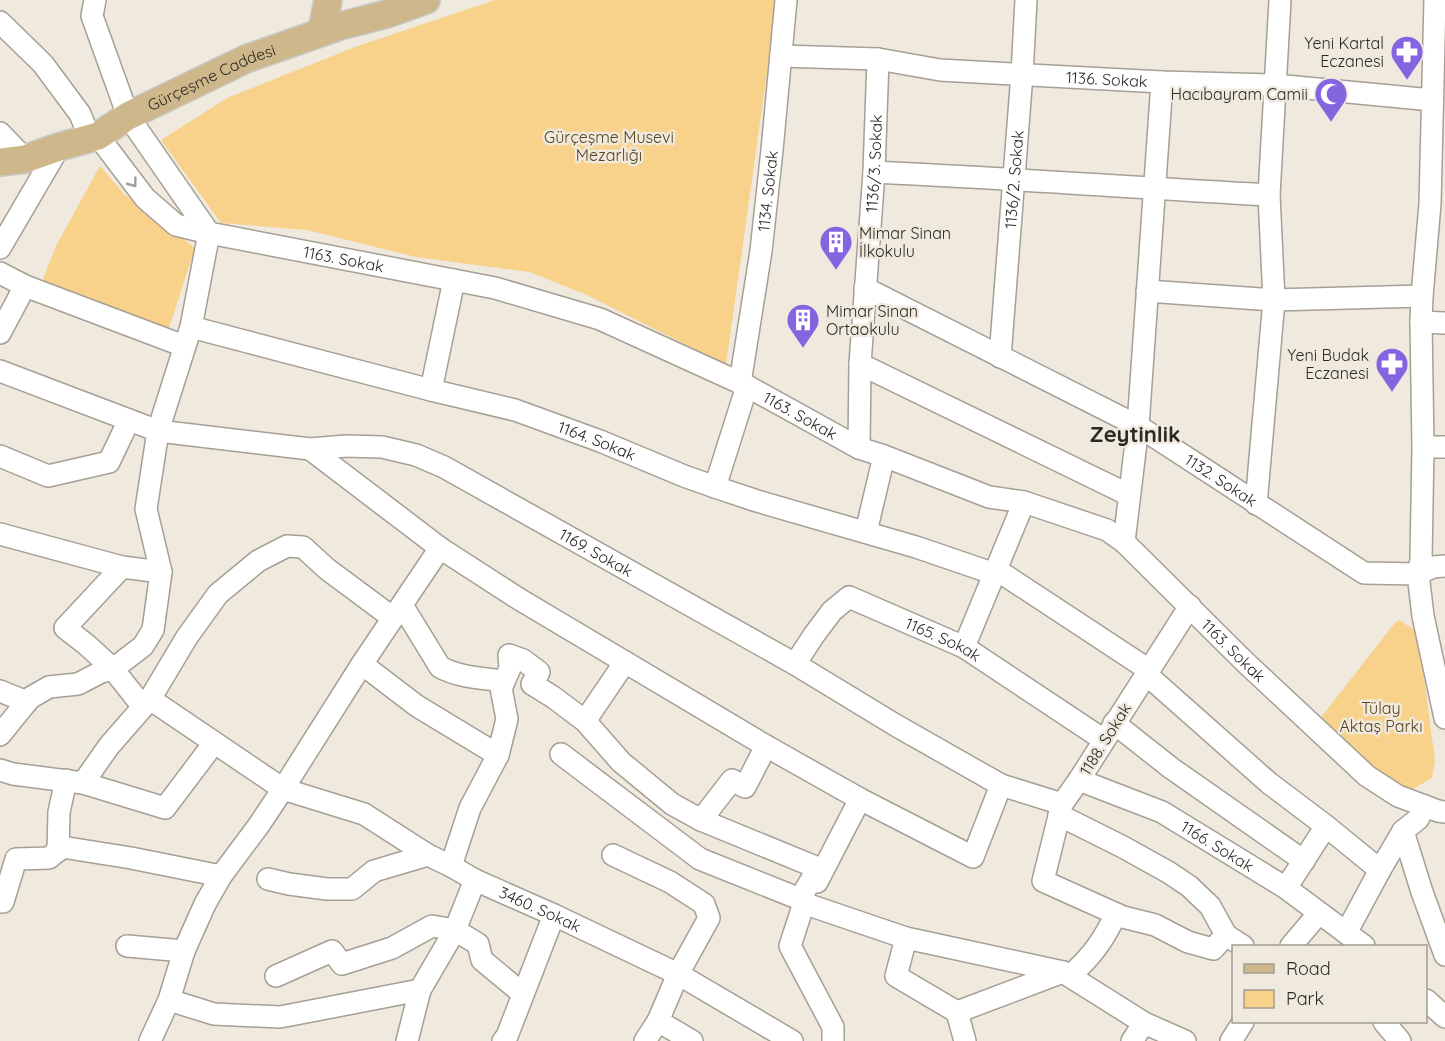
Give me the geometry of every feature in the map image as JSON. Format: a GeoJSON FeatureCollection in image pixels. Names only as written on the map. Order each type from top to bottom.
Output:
{"type":"FeatureCollection","features":[{"type":"Feature","properties":{"kind":"main road"},"geometry":{"type":"LineString","coordinates":[[328,0],[336,19]]}},
{"type":"Feature","properties":{"kind":"main road","name":"Gürçeşme Caddesi"},"geometry":{"type":"LineString","coordinates":[[13,161],[94,137],[128,116],[336,19],[397,4]]}},
{"type":"Feature","properties":{"kind":"street"},"geometry":{"type":"LineString","coordinates":[[0,735],[30,698],[49,687],[78,684],[101,672],[113,669],[143,646],[153,630],[161,572],[146,509],[158,431],[188,336],[209,233],[128,116],[92,16],[95,0]]}},
{"type":"Feature","properties":{"kind":"street","name":"1134. Sokak"},"geometry":{"type":"LineString","coordinates":[[715,486],[743,384],[761,251],[786,0]]}},
{"type":"Feature","properties":{"kind":"street","name":"1136/2. Sokak"},"geometry":{"type":"LineString","coordinates":[[1000,357],[1026,0]]}},
{"type":"Feature","properties":{"kind":"street"},"geometry":{"type":"LineString","coordinates":[[1256,504],[1274,300],[1269,195],[1280,0]]}},
{"type":"Feature","properties":{"kind":"street"},"geometry":{"type":"LineString","coordinates":[[1435,0],[1432,100],[1437,204],[1422,296],[1423,447],[1421,560],[1418,574],[1423,616],[1445,718]]}},
{"type":"Feature","properties":{"kind":"street","name":"1163. Sokak"},"geometry":{"type":"LineString","coordinates":[[0,22],[43,64],[94,137],[145,198],[176,225],[495,288],[600,319],[743,384],[859,448],[989,497],[1024,502],[1107,531],[1124,542],[1246,663],[1367,776],[1398,796],[1435,809]]}},
{"type":"Feature","properties":{"kind":"street","name":"1136. Sokak"},"geometry":{"type":"LineString","coordinates":[[781,56],[878,59],[940,70],[1022,75],[1275,85],[1432,100]]}},
{"type":"Feature","properties":{"kind":"street","name":"1136/3. Sokak"},"geometry":{"type":"LineString","coordinates":[[859,448],[860,364],[878,59]]}},
{"type":"Feature","properties":{"kind":"street"},"geometry":{"type":"LineString","coordinates":[[1124,542],[1138,426],[1162,82]]}},
{"type":"Feature","properties":{"kind":"street"},"geometry":{"type":"LineString","coordinates":[[0,134],[13,161]]}},
{"type":"Feature","properties":{"kind":"street"},"geometry":{"type":"LineString","coordinates":[[0,248],[59,147]]}},
{"type":"Feature","properties":{"kind":"street"},"geometry":{"type":"LineString","coordinates":[[873,172],[1269,195]]}},
{"type":"Feature","properties":{"kind":"street","name":"1164. Sokak"},"geometry":{"type":"LineString","coordinates":[[0,273],[25,286],[188,336],[515,410],[600,441],[684,476],[758,501],[916,546],[996,572],[1147,672]]}},
{"type":"Feature","properties":{"kind":"street"},"geometry":{"type":"LineString","coordinates":[[431,390],[454,280]]}},
{"type":"Feature","properties":{"kind":"street"},"geometry":{"type":"LineString","coordinates":[[0,333],[25,286]]}},
{"type":"Feature","properties":{"kind":"street","name":"1132. Sokak"},"geometry":{"type":"LineString","coordinates":[[865,288],[1138,426],[1364,573],[1418,574],[1433,567],[1445,566]]}},
{"type":"Feature","properties":{"kind":"street"},"geometry":{"type":"LineString","coordinates":[[1147,291],[1274,300],[1422,296]]}},
{"type":"Feature","properties":{"kind":"street"},"geometry":{"type":"LineString","coordinates":[[1421,322],[1445,323]]}},
{"type":"Feature","properties":{"kind":"street"},"geometry":{"type":"LineString","coordinates":[[860,364],[1129,495]]}},
{"type":"Feature","properties":{"kind":"street","name":"1169. Sokak"},"geometry":{"type":"LineString","coordinates":[[0,371],[158,431],[310,449],[346,446],[382,447],[416,455],[444,467],[795,664],[1001,785],[1060,810],[1168,872],[1189,886],[1210,906],[1234,941]]}},
{"type":"Feature","properties":{"kind":"street"},"geometry":{"type":"LineString","coordinates":[[0,456],[48,476],[109,462],[129,420]]}},
{"type":"Feature","properties":{"kind":"street"},"geometry":{"type":"LineString","coordinates":[[1423,447],[1445,447]]}},
{"type":"Feature","properties":{"kind":"street"},"geometry":{"type":"LineString","coordinates":[[310,449],[440,548],[519,599],[766,746],[860,799],[973,857],[1001,785]]}},
{"type":"Feature","properties":{"kind":"street"},"geometry":{"type":"LineString","coordinates":[[866,532],[884,456]]}},
{"type":"Feature","properties":{"kind":"street"},"geometry":{"type":"LineString","coordinates":[[964,647],[1024,502]]}},
{"type":"Feature","properties":{"kind":"street"},"geometry":{"type":"LineString","coordinates":[[0,534],[122,567],[161,572]]}},
{"type":"Feature","properties":{"kind":"street"},"geometry":{"type":"LineString","coordinates":[[57,851],[59,812],[75,782],[147,703],[187,637],[218,594],[258,561],[287,546],[303,547],[327,569],[398,612],[440,667],[450,673],[501,681],[502,684]]}},
{"type":"Feature","properties":{"kind":"street"},"geometry":{"type":"LineString","coordinates":[[150,1041],[169,1000],[184,951],[220,876],[259,825],[362,664],[440,548]]}},
{"type":"Feature","properties":{"kind":"street","name":"3460. Sokak"},"geometry":{"type":"LineString","coordinates":[[122,567],[65,628],[87,645],[147,703],[214,743],[283,789],[364,814],[428,855],[475,880],[678,974],[792,1041]]}},
{"type":"Feature","properties":{"kind":"street","name":"1165. Sokak"},"geometry":{"type":"LineString","coordinates":[[795,664],[832,611],[849,597],[964,647],[1171,768],[1304,861]]}},
{"type":"Feature","properties":{"kind":"street","name":"1188. Sokak"},"geometry":{"type":"LineString","coordinates":[[1116,914],[1043,881],[1060,810],[1190,606]]}},
{"type":"Feature","properties":{"kind":"street"},"geometry":{"type":"LineString","coordinates":[[139,649],[169,668]]}},
{"type":"Feature","properties":{"kind":"street"},"geometry":{"type":"LineString","coordinates":[[451,866],[470,808],[498,755],[507,719],[501,688],[510,668],[509,655],[523,660],[539,672],[532,684],[585,721],[621,762],[672,804],[701,820],[818,868],[803,902],[790,946],[833,1027],[833,1041]]}},
{"type":"Feature","properties":{"kind":"street"},"geometry":{"type":"LineString","coordinates":[[585,721],[625,662]]}},
{"type":"Feature","properties":{"kind":"street"},"geometry":{"type":"LineString","coordinates":[[362,664],[417,706],[498,755]]}},
{"type":"Feature","properties":{"kind":"street"},"geometry":{"type":"LineString","coordinates":[[1147,672],[1269,783],[1380,870]]}},
{"type":"Feature","properties":{"kind":"street"},"geometry":{"type":"LineString","coordinates":[[0,691],[27,702]]}},
{"type":"Feature","properties":{"kind":"street"},"geometry":{"type":"LineString","coordinates":[[0,770],[13,774],[75,782],[165,808],[214,743]]}},
{"type":"Feature","properties":{"kind":"street"},"geometry":{"type":"LineString","coordinates":[[701,820],[732,780],[745,787],[766,746]]}},
{"type":"Feature","properties":{"kind":"street"},"geometry":{"type":"LineString","coordinates":[[561,754],[700,859],[803,902],[906,938],[1066,974],[1144,1023],[1185,1041]]}},
{"type":"Feature","properties":{"kind":"street","name":"1166. Sokak"},"geometry":{"type":"LineString","coordinates":[[1079,780],[1162,812],[1286,888],[1363,945]]}},
{"type":"Feature","properties":{"kind":"street"},"geometry":{"type":"LineString","coordinates":[[803,902],[860,799]]}},
{"type":"Feature","properties":{"kind":"street"},"geometry":{"type":"LineString","coordinates":[[1346,933],[1403,831],[1435,809]]}},
{"type":"Feature","properties":{"kind":"street"},"geometry":{"type":"LineString","coordinates":[[1286,888],[1326,826]]}},
{"type":"Feature","properties":{"kind":"street"},"geometry":{"type":"LineString","coordinates":[[1403,831],[1445,955]]}},
{"type":"Feature","properties":{"kind":"street"},"geometry":{"type":"LineString","coordinates":[[0,902],[3,903],[15,859],[49,858],[62,847],[220,876]]}},
{"type":"Feature","properties":{"kind":"street"},"geometry":{"type":"LineString","coordinates":[[268,879],[327,890],[352,889],[374,871],[428,855]]}},
{"type":"Feature","properties":{"kind":"street"},"geometry":{"type":"LineString","coordinates":[[614,855],[670,882],[704,904],[710,918],[678,974],[658,1021],[645,1041]]}},
{"type":"Feature","properties":{"kind":"street"},"geometry":{"type":"LineString","coordinates":[[407,1041],[420,990],[455,930],[475,880]]}},
{"type":"Feature","properties":{"kind":"street"},"geometry":{"type":"LineString","coordinates":[[957,1012],[1066,974],[1095,950],[1106,935],[1116,914],[1155,925],[1188,942],[1213,949],[1234,941]]}},
{"type":"Feature","properties":{"kind":"street"},"geometry":{"type":"LineString","coordinates":[[1292,945],[1319,914]]}},
{"type":"Feature","properties":{"kind":"street"},"geometry":{"type":"LineString","coordinates":[[503,1041],[524,994],[554,915]]}},
{"type":"Feature","properties":{"kind":"street"},"geometry":{"type":"LineString","coordinates":[[276,976],[332,951],[342,964],[392,948],[432,926],[455,930],[478,944],[482,960],[524,994]]}},
{"type":"Feature","properties":{"kind":"street"},"geometry":{"type":"LineString","coordinates":[[906,938],[896,976],[957,1012],[965,1041]]}},
{"type":"Feature","properties":{"kind":"street"},"geometry":{"type":"LineString","coordinates":[[127,946],[184,951]]}},
{"type":"Feature","properties":{"kind":"street"},"geometry":{"type":"LineString","coordinates":[[169,1000],[214,1014],[280,1017],[420,990]]}},
{"type":"Feature","properties":{"kind":"street"},"geometry":{"type":"LineString","coordinates":[[1427,1002],[1445,1017]]}},
{"type":"Feature","properties":{"kind":"street"},"geometry":{"type":"LineString","coordinates":[[658,1021],[692,1041]]}},
{"type":"Feature","properties":{"kind":"street"},"geometry":{"type":"LineString","coordinates":[[1132,1041],[1144,1023]]}},
{"type":"Feature","properties":{"kind":"street"},"geometry":{"type":"LineString","coordinates":[[1231,1041],[1242,1023]]}},
{"type":"Feature","properties":{"kind":"street"},"geometry":{"type":"LineString","coordinates":[[1385,1023],[1400,1041]]}},
{"type":"Feature","properties":{"kind":"green space","name":"Gürçeşme Musevi Mezarlığı"},"geometry":{"type":"Polygon","coordinates":[[[495,0],[775,0],[770,51],[726,365],[587,295],[529,272],[416,257],[307,230],[221,223],[161,140],[227,98],[355,47],[495,0]]]}},
{"type":"Feature","properties":{"kind":"green space"},"geometry":{"type":"Polygon","coordinates":[[[100,166],[124,194],[195,248],[169,328],[41,284],[56,246],[100,166]]]}},
{"type":"Feature","properties":{"kind":"green space","name":"Tülay Aktaş Parkı"},"geometry":{"type":"Polygon","coordinates":[[[1399,620],[1418,632],[1435,761],[1432,778],[1403,795],[1315,725],[1399,620]]]}},
{"type":"Feature","properties":{"kind":"place","name":"Yeni Kartal Eczanesi"},"geometry":{"type":"Point","coordinates":[1407,81]}},
{"type":"Feature","properties":{"kind":"place","name":"Hacıbayram Camii"},"geometry":{"type":"Point","coordinates":[1331,123]}},
{"type":"Feature","properties":{"kind":"place","name":"Mimar Sinan İlkokulu"},"geometry":{"type":"Point","coordinates":[836,271]}},
{"type":"Feature","properties":{"kind":"place","name":"Mimar Sinan Ortaokulu"},"geometry":{"type":"Point","coordinates":[803,349]}},
{"type":"Feature","properties":{"kind":"place","name":"Yeni Budak Eczanesi"},"geometry":{"type":"Point","coordinates":[1392,393]}},
{"type":"Feature","properties":{"kind":"district","name":"Zeytinlik"},"geometry":{"type":"Point","coordinates":[1135,434]}}]}
